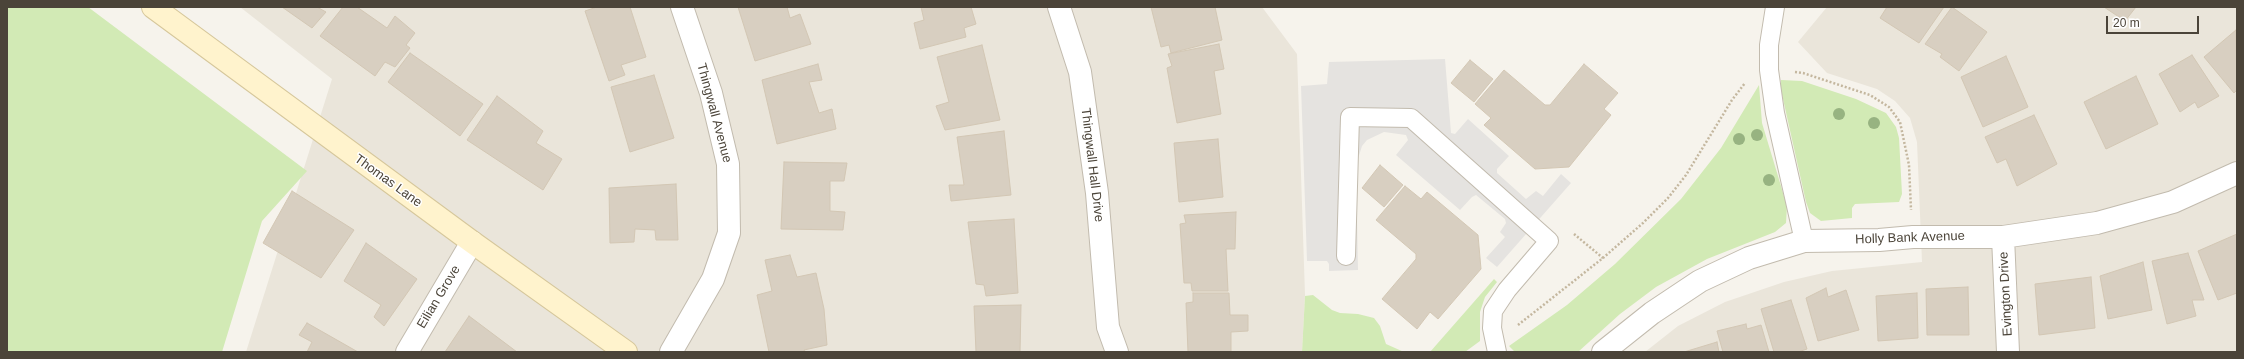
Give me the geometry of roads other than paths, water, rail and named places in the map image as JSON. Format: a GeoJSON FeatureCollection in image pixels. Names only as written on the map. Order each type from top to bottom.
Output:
{"type":"FeatureCollection","features":[{"type":"Feature","properties":{"kind":"street","name":"Thomas Lane"},"geometry":{"type":"LineString","coordinates":[[153,7],[472,242],[626,352]]}},
{"type":"Feature","properties":{"kind":"street","name":"Thingwall Avenue"},"geometry":{"type":"LineString","coordinates":[[671,352],[713,279],[730,233],[728,164],[711,93],[682,7]]}},
{"type":"Feature","properties":{"kind":"street","name":"Thingwall Hall Drive"},"geometry":{"type":"LineString","coordinates":[[1059,7],[1080,72],[1097,193],[1108,327],[1116,352]]}},
{"type":"Feature","properties":{"kind":"street","name":"Holly Bank Avenue"},"geometry":{"type":"LineString","coordinates":[[1603,352],[1652,313],[1700,281],[1749,258],[1804,241],[1879,240],[1913,237],[2003,237],[2097,223],[2173,202],[2229,178],[2237,173]]}},
{"type":"Feature","properties":{"kind":"street","name":"Evington Drive"},"geometry":{"type":"LineString","coordinates":[[2003,237],[2008,352]]}},
{"type":"Feature","properties":{"kind":"street","name":"Eilian Grove"},"geometry":{"type":"LineString","coordinates":[[406,352],[472,242]]}},
{"type":"Feature","properties":{"kind":"street","name":"Thingwall Hall Drive"},"geometry":{"type":"LineString","coordinates":[[1102,352],[1108,327]]}},
{"type":"Feature","properties":{"kind":"lane"},"geometry":{"type":"LineString","coordinates":[[1775,7],[1769,45],[1769,70],[1775,113],[1804,241]]}},
{"type":"Feature","properties":{"kind":"lane"},"geometry":{"type":"LineString","coordinates":[[1346,256],[1350,117],[1411,118],[1549,241],[1507,290],[1493,311],[1492,328],[1495,348]]}}]}
